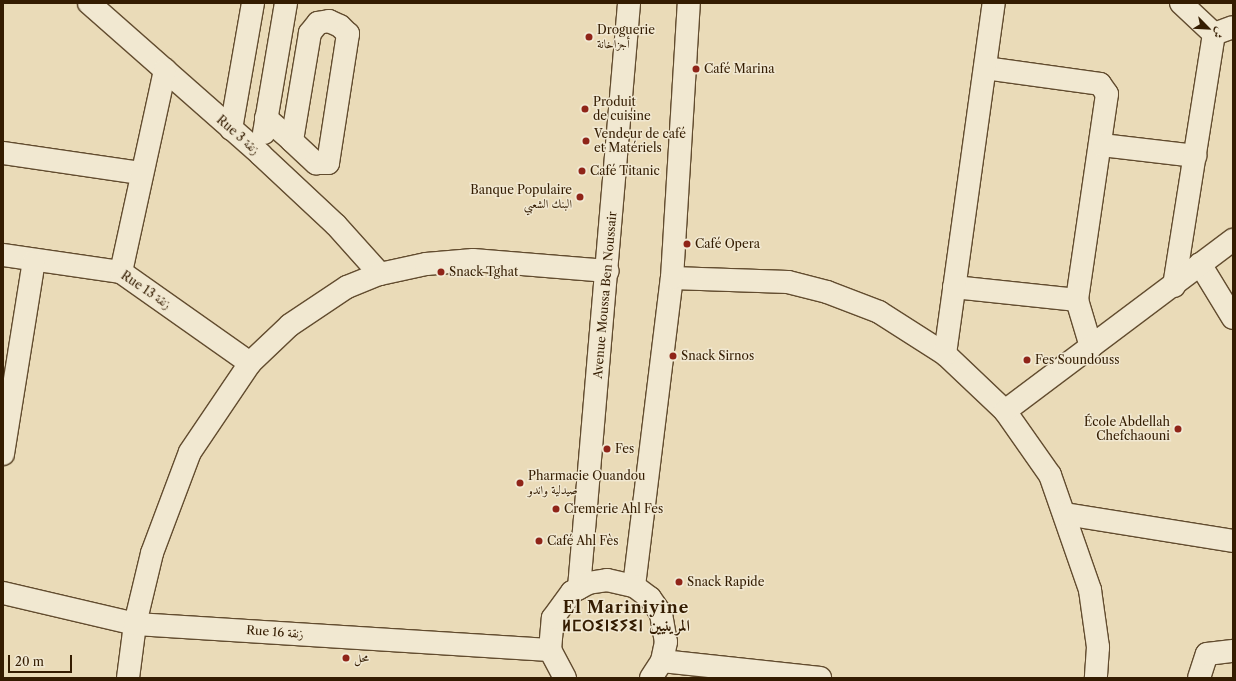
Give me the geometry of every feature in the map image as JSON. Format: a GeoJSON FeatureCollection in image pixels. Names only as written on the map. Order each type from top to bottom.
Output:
{"type":"FeatureCollection","features":[{"type":"Feature","properties":{"kind":"street","name":"Rue 3 زنقة"},"geometry":{"type":"LineString","coordinates":[[89,3],[260,154],[336,225],[380,274]]}},
{"type":"Feature","properties":{"kind":"street"},"geometry":{"type":"LineString","coordinates":[[231,129],[253,3]]}},
{"type":"Feature","properties":{"kind":"street"},"geometry":{"type":"LineString","coordinates":[[260,154],[286,3]]}},
{"type":"Feature","properties":{"kind":"street","name":"Avenue Moussa Ben Noussair"},"geometry":{"type":"LineString","coordinates":[[579,588],[608,271],[629,3]]}},
{"type":"Feature","properties":{"kind":"street"},"geometry":{"type":"LineString","coordinates":[[634,586],[672,278],[689,3]]}},
{"type":"Feature","properties":{"kind":"street"},"geometry":{"type":"LineString","coordinates":[[945,354],[994,3]]}},
{"type":"Feature","properties":{"kind":"street"},"geometry":{"type":"LineString","coordinates":[[1174,286],[1195,156],[1224,30],[1181,3]]}},
{"type":"Feature","properties":{"kind":"street"},"geometry":{"type":"LineString","coordinates":[[266,118],[316,163],[328,163],[331,158],[348,34],[329,21],[318,23],[310,33],[292,141]]}},
{"type":"Feature","properties":{"kind":"street"},"geometry":{"type":"LineString","coordinates":[[985,68],[1100,84],[1107,94],[1102,145],[1076,300],[1091,348]]}},
{"type":"Feature","properties":{"kind":"street"},"geometry":{"type":"LineString","coordinates":[[121,272],[140,173],[165,70]]}},
{"type":"Feature","properties":{"kind":"street"},"geometry":{"type":"LineString","coordinates":[[1102,145],[1195,156]]}},
{"type":"Feature","properties":{"kind":"street"},"geometry":{"type":"LineString","coordinates":[[3,153],[140,173]]}},
{"type":"Feature","properties":{"kind":"street"},"geometry":{"type":"LineString","coordinates":[[1005,411],[1174,286],[1200,264],[1233,240]]}},
{"type":"Feature","properties":{"kind":"street","name":"Rue 13 زنقة"},"geometry":{"type":"LineString","coordinates":[[3,255],[34,261],[121,272],[250,363]]}},
{"type":"Feature","properties":{"kind":"street"},"geometry":{"type":"LineString","coordinates":[[128,678],[135,624],[152,553],[181,472],[204,426],[250,363],[304,314],[347,287],[380,274],[473,260],[608,271]]}},
{"type":"Feature","properties":{"kind":"street"},"geometry":{"type":"LineString","coordinates":[[3,454],[34,261]]}},
{"type":"Feature","properties":{"kind":"street"},"geometry":{"type":"LineString","coordinates":[[1200,264],[1233,318]]}},
{"type":"Feature","properties":{"kind":"street"},"geometry":{"type":"LineString","coordinates":[[672,278],[788,282],[827,292],[879,312],[945,354],[1005,411],[1037,452],[1065,514],[1096,616],[1096,678]]}},
{"type":"Feature","properties":{"kind":"street"},"geometry":{"type":"LineString","coordinates":[[954,287],[1076,300]]}},
{"type":"Feature","properties":{"kind":"street"},"geometry":{"type":"LineString","coordinates":[[1065,514],[1233,541]]}},
{"type":"Feature","properties":{"kind":"street"},"geometry":{"type":"LineString","coordinates":[[564,678],[550,650],[553,618],[566,598],[579,588],[606,580],[634,586],[650,598],[661,614],[666,642],[656,669],[820,678]]}},
{"type":"Feature","properties":{"kind":"street","name":"Rue 16 زنقة"},"geometry":{"type":"LineString","coordinates":[[3,593],[135,624],[550,650]]}},
{"type":"Feature","properties":{"kind":"street"},"geometry":{"type":"LineString","coordinates":[[1199,678],[1207,654],[1233,651]]}},
{"type":"Feature","properties":{"kind":"place","name":"Droguerie أجزاخانة"},"geometry":{"type":"Point","coordinates":[589,37]}},
{"type":"Feature","properties":{"kind":"place","name":"Café Marina"},"geometry":{"type":"Point","coordinates":[696,69]}},
{"type":"Feature","properties":{"kind":"place","name":"Produit de cuisine"},"geometry":{"type":"Point","coordinates":[585,109]}},
{"type":"Feature","properties":{"kind":"place","name":"Vendeur de café et Matériels"},"geometry":{"type":"Point","coordinates":[586,141]}},
{"type":"Feature","properties":{"kind":"place","name":"Café Titanic"},"geometry":{"type":"Point","coordinates":[582,171]}},
{"type":"Feature","properties":{"kind":"place","name":"Banque Populaire البنك الشعبي"},"geometry":{"type":"Point","coordinates":[580,197]}},
{"type":"Feature","properties":{"kind":"place","name":"Café Opera"},"geometry":{"type":"Point","coordinates":[687,244]}},
{"type":"Feature","properties":{"kind":"place","name":"Snack Tghat"},"geometry":{"type":"Point","coordinates":[441,272]}},
{"type":"Feature","properties":{"kind":"place","name":"Snack Sirnos"},"geometry":{"type":"Point","coordinates":[673,356]}},
{"type":"Feature","properties":{"kind":"place","name":"Fes Soundouss"},"geometry":{"type":"Point","coordinates":[1027,360]}},
{"type":"Feature","properties":{"kind":"place","name":"École Abdellah Chefchaouni"},"geometry":{"type":"Point","coordinates":[1178,429]}},
{"type":"Feature","properties":{"kind":"place","name":"Fes"},"geometry":{"type":"Point","coordinates":[607,449]}},
{"type":"Feature","properties":{"kind":"place","name":"Pharmacie Ouandou صيدلية واندو"},"geometry":{"type":"Point","coordinates":[520,483]}},
{"type":"Feature","properties":{"kind":"place","name":"Cremerie Ahl Fes"},"geometry":{"type":"Point","coordinates":[556,509]}},
{"type":"Feature","properties":{"kind":"place","name":"Café Ahl Fès"},"geometry":{"type":"Point","coordinates":[539,541]}},
{"type":"Feature","properties":{"kind":"place","name":"Snack Rapide"},"geometry":{"type":"Point","coordinates":[679,582]}},
{"type":"Feature","properties":{"kind":"place","name":"محل"},"geometry":{"type":"Point","coordinates":[346,658]}},
{"type":"Feature","properties":{"kind":"district","name":"El Mariniyine ⵍⵎⵔⵉⵏⵉⵢⵉⵏ المرينيين"},"geometry":{"type":"Point","coordinates":[626,616]}}]}
